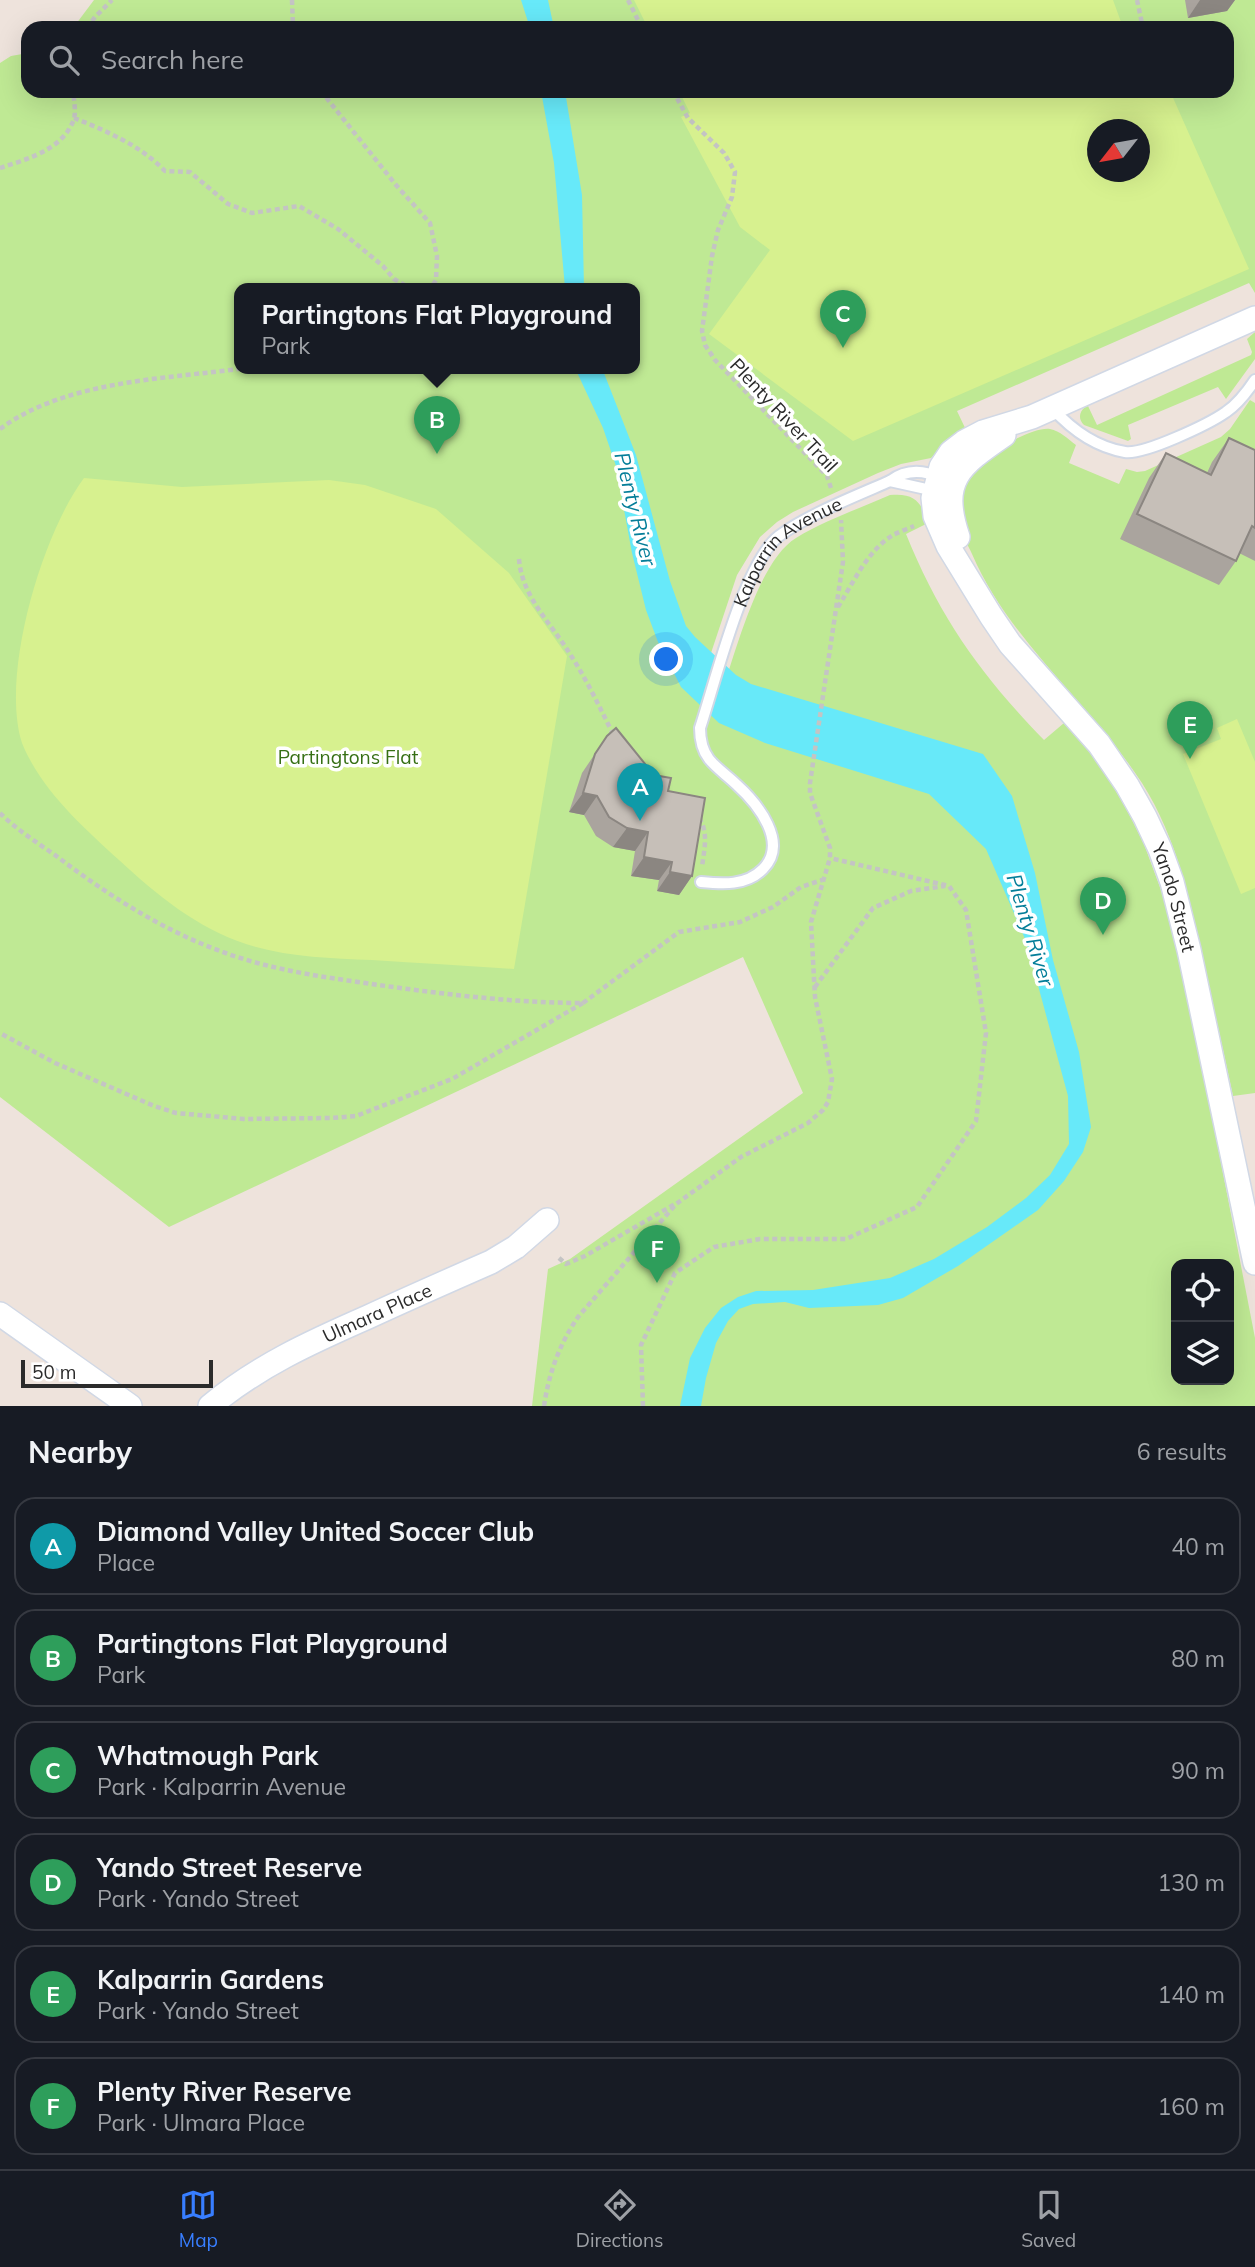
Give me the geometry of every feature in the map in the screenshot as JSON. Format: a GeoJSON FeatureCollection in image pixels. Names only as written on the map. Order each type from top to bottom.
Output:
{"type":"FeatureCollection","features":[{"type":"Feature","properties":{"kind":"street"},"geometry":{"type":"LineString","coordinates":[[941,484],[972,458],[1042,412],[1255,318]]}},
{"type":"Feature","properties":{"kind":"street","name":"Yando Street"},"geometry":{"type":"LineString","coordinates":[[941,484],[935,516],[948,546],[1010,644],[1099,744],[1127,785],[1160,849],[1172,882],[1189,950],[1255,1263]]}},
{"type":"Feature","properties":{"kind":"street","name":"Yando Street"},"geometry":{"type":"LineString","coordinates":[[941,484],[974,587]]}},
{"type":"Feature","properties":{"kind":"street","name":"Ulmara Place"},"geometry":{"type":"LineString","coordinates":[[210,1406],[234,1386],[305,1344],[491,1262],[516,1247],[547,1220]]}},
{"type":"Feature","properties":{"kind":"street"},"geometry":{"type":"LineString","coordinates":[[0,1314],[130,1406]]}},
{"type":"Feature","properties":{"kind":"lane"},"geometry":{"type":"LineString","coordinates":[[1042,412],[1083,437],[1126,452],[1138,452],[1202,426],[1227,412],[1247,393],[1255,380]]}},
{"type":"Feature","properties":{"kind":"lane","name":"Kalparrin Avenue"},"geometry":{"type":"LineString","coordinates":[[701,882],[737,883],[751,878],[769,863],[773,851],[767,823],[739,786],[708,758],[703,749],[700,729],[747,586],[766,550],[777,537],[793,527],[898,475],[917,471],[941,484]]}},
{"type":"Feature","properties":{"kind":"path"},"geometry":{"type":"LineString","coordinates":[[92,21],[112,0]]}},
{"type":"Feature","properties":{"kind":"path"},"geometry":{"type":"LineString","coordinates":[[292,0],[293,21]]}},
{"type":"Feature","properties":{"kind":"path"},"geometry":{"type":"LineString","coordinates":[[628,0],[638,21]]}},
{"type":"Feature","properties":{"kind":"path"},"geometry":{"type":"LineString","coordinates":[[1137,0],[1142,21]]}},
{"type":"Feature","properties":{"kind":"path"},"geometry":{"type":"LineString","coordinates":[[0,168],[44,153],[67,131],[74,118],[73,98]]}},
{"type":"Feature","properties":{"kind":"path"},"geometry":{"type":"LineString","coordinates":[[327,98],[430,223],[437,256],[434,283]]}},
{"type":"Feature","properties":{"kind":"path","name":"Plenty River Trail"},"geometry":{"type":"LineString","coordinates":[[677,98],[688,118],[724,153],[735,172],[732,198],[718,230],[712,256],[702,331],[705,345],[715,360],[827,476],[838,505],[844,541],[810,793],[830,848],[830,859]]}},
{"type":"Feature","properties":{"kind":"path"},"geometry":{"type":"LineString","coordinates":[[74,118],[109,131],[154,160],[165,172],[190,172],[228,204],[251,213],[299,206],[338,229],[401,283]]}},
{"type":"Feature","properties":{"kind":"path"},"geometry":{"type":"LineString","coordinates":[[0,429],[31,409],[79,394],[133,383],[234,370]]}},
{"type":"Feature","properties":{"kind":"path"},"geometry":{"type":"LineString","coordinates":[[836,609],[883,544],[892,536],[935,516]]}},
{"type":"Feature","properties":{"kind":"path"},"geometry":{"type":"LineString","coordinates":[[519,559],[522,579],[528,593],[570,654],[616,738]]}},
{"type":"Feature","properties":{"kind":"path"},"geometry":{"type":"LineString","coordinates":[[691,811],[704,827],[701,882]]}},
{"type":"Feature","properties":{"kind":"path"},"geometry":{"type":"LineString","coordinates":[[0,813],[89,881],[187,937],[221,951],[299,973],[351,981],[435,993],[550,1003],[583,1003]]}},
{"type":"Feature","properties":{"kind":"path"},"geometry":{"type":"LineString","coordinates":[[559,1258],[566,1264],[585,1256],[676,1204],[741,1157],[808,1123],[828,1102],[832,1079],[831,1065],[814,988],[811,922],[830,859],[949,886],[966,910],[986,1033],[976,1121],[917,1207],[846,1239],[760,1239],[714,1247],[675,1273],[641,1345],[643,1406]]}},
{"type":"Feature","properties":{"kind":"path"},"geometry":{"type":"LineString","coordinates":[[0,1033],[55,1063],[176,1113],[244,1119],[356,1116],[452,1079],[583,1003],[679,932],[740,922],[773,907],[801,887],[822,880]]}},
{"type":"Feature","properties":{"kind":"path"},"geometry":{"type":"LineString","coordinates":[[814,988],[873,908],[911,891],[949,886]]}},
{"type":"Feature","properties":{"kind":"path"},"geometry":{"type":"LineString","coordinates":[[544,1406],[551,1373],[568,1331],[676,1204]]}},
{"type":"Feature","properties":{"kind":"green space","name":"Partingtons Flat"},"geometry":{"type":"Polygon","coordinates":[[[94,0],[1255,0],[1255,293],[1249,283],[957,411],[967,432],[945,444],[931,458],[901,464],[878,473],[777,522],[760,537],[737,575],[701,683],[720,697],[759,587],[782,550],[796,538],[830,520],[890,495],[905,495],[919,504],[930,522],[906,534],[933,592],[964,644],[1021,716],[1044,740],[1064,723],[1079,736],[1101,765],[1144,844],[1168,909],[1216,1137],[1255,1338],[1255,1406],[532,1406],[548,1269],[570,1259],[803,1093],[743,957],[169,1227],[0,1097],[0,63],[11,56],[21,54],[21,98],[1234,98],[1234,21],[78,21],[94,0]]]}},
{"type":"Feature","properties":{"kind":"green space"},"geometry":{"type":"Polygon","coordinates":[[[634,0],[1113,0],[1121,21],[644,21],[634,0]]]}},
{"type":"Feature","properties":{"kind":"green space"},"geometry":{"type":"Polygon","coordinates":[[[682,98],[1173,98],[1249,269],[853,441],[709,334],[770,250],[740,227],[681,117],[690,113],[682,98]]]}},
{"type":"Feature","properties":{"kind":"green space"},"geometry":{"type":"Polygon","coordinates":[[[1255,332],[1255,359],[1226,399],[1218,387],[1128,425],[1131,439],[1128,441],[1084,425],[1080,418],[1080,413],[1088,406],[1097,425],[1251,355],[1247,339],[1255,332]]]}},
{"type":"Feature","properties":{"kind":"green space"},"geometry":{"type":"Polygon","coordinates":[[[1250,400],[1255,403],[1255,1093],[1233,1096],[1200,943],[1181,872],[1165,826],[1142,783],[1121,754],[1007,616],[988,586],[963,536],[959,521],[965,478],[979,462],[1017,438],[1041,430],[1050,429],[1061,433],[1076,445],[1069,463],[1119,484],[1126,469],[1145,471],[1221,437],[1230,429],[1250,400]]]}},
{"type":"Feature","properties":{"kind":"green space"},"geometry":{"type":"Polygon","coordinates":[[[84,478],[182,487],[329,480],[365,485],[436,509],[509,573],[567,656],[514,969],[308,956],[246,944],[194,920],[163,898],[64,807],[40,776],[22,743],[17,714],[16,681],[29,606],[40,569],[68,503],[84,478]]]}},
{"type":"Feature","properties":{"kind":"green space"},"geometry":{"type":"Polygon","coordinates":[[[1237,719],[1255,762],[1255,888],[1241,894],[1183,754],[1221,739],[1217,728],[1237,719]]]}},
{"type":"Feature","properties":{"kind":"water"},"geometry":{"type":"Polygon","coordinates":[[[521,0],[548,0],[552,21],[528,21],[521,0]]]}},
{"type":"Feature","properties":{"kind":"water"},"geometry":{"type":"Polygon","coordinates":[[[542,98],[566,98],[582,195],[584,283],[565,283],[554,163],[542,98]]]}},
{"type":"Feature","properties":{"kind":"water","name":"Plenty River"},"geometry":{"type":"Polygon","coordinates":[[[578,374],[604,374],[636,455],[670,581],[686,626],[736,675],[751,684],[983,754],[1012,796],[1035,873],[1053,960],[1079,1052],[1091,1127],[1083,1152],[1064,1181],[1038,1210],[958,1266],[903,1298],[878,1305],[809,1308],[785,1302],[753,1304],[739,1309],[728,1321],[716,1343],[701,1406],[680,1406],[690,1358],[705,1328],[721,1308],[738,1297],[756,1291],[813,1290],[890,1278],[934,1259],[987,1227],[1026,1198],[1050,1175],[1069,1144],[1068,1096],[1026,941],[986,849],[929,794],[765,743],[719,723],[681,687],[658,642],[646,610],[616,466],[603,428],[578,374]]]}},
{"type":"Feature","properties":{"kind":"building"},"geometry":{"type":"Polygon","coordinates":[[[1229,438],[1255,450],[1255,528],[1252,526],[1236,561],[1137,514],[1166,453],[1211,475],[1229,438]]]}},
{"type":"Feature","properties":{"kind":"building"},"geometry":{"type":"Polygon","coordinates":[[[616,728],[654,775],[671,778],[668,791],[705,798],[692,876],[670,872],[672,862],[644,857],[648,832],[627,828],[609,817],[597,796],[583,793],[595,754],[616,728]]]}},
{"type":"Feature","properties":{"kind":"place","name":"Whatmough Park"},"geometry":{"type":"Point","coordinates":[843,348]}},
{"type":"Feature","properties":{"kind":"place","name":"Partingtons Flat Playground"},"geometry":{"type":"Point","coordinates":[437,454]}},
{"type":"Feature","properties":{"kind":"place","name":"Kalparrin Gardens"},"geometry":{"type":"Point","coordinates":[1190,759]}},
{"type":"Feature","properties":{"kind":"place","name":"Diamond Valley United Soccer Club"},"geometry":{"type":"Point","coordinates":[640,821]}},
{"type":"Feature","properties":{"kind":"place","name":"Yando Street Reserve"},"geometry":{"type":"Point","coordinates":[1103,935]}},
{"type":"Feature","properties":{"kind":"place","name":"Plenty River Reserve"},"geometry":{"type":"Point","coordinates":[657,1283]}}]}
